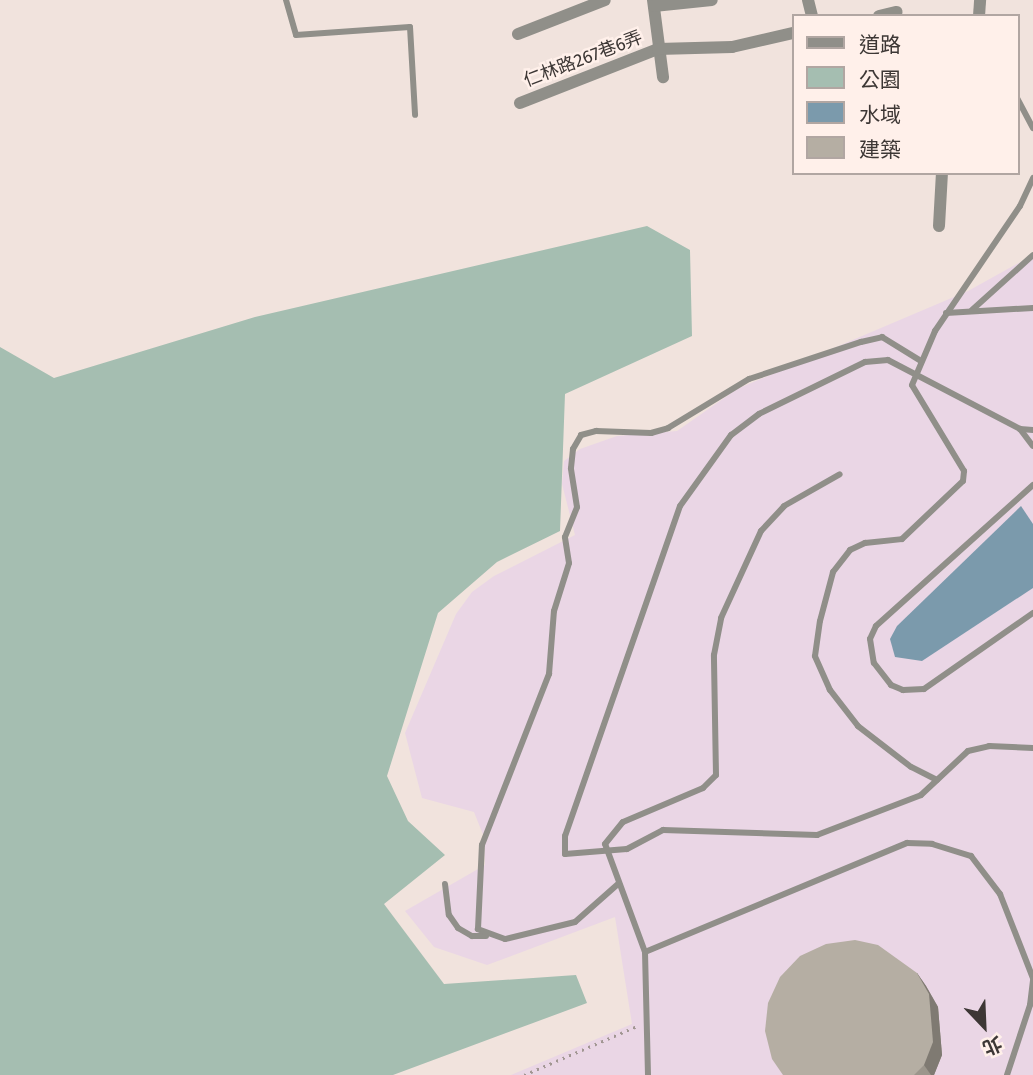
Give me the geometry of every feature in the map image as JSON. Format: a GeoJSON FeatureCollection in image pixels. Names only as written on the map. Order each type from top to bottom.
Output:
{"type":"FeatureCollection","features":[{"type":"Feature","properties":{"kind":"street"},"geometry":{"type":"LineString","coordinates":[[518,34],[605,0]]}},
{"type":"Feature","properties":{"kind":"street","name":"仁林路267巷6弄"},"geometry":{"type":"LineString","coordinates":[[654,3],[712,0]]}},
{"type":"Feature","properties":{"kind":"street"},"geometry":{"type":"LineString","coordinates":[[654,3],[663,77]]}},
{"type":"Feature","properties":{"kind":"street"},"geometry":{"type":"LineString","coordinates":[[888,14],[897,12]]}},
{"type":"Feature","properties":{"kind":"street","name":"仁林路267巷6弄"},"geometry":{"type":"LineString","coordinates":[[520,103],[658,49],[732,47],[792,33]]}},
{"type":"Feature","properties":{"kind":"street"},"geometry":{"type":"LineString","coordinates":[[939,226],[942,175]]}},
{"type":"Feature","properties":{"kind":"lane"},"geometry":{"type":"LineString","coordinates":[[286,0],[296,35],[410,27],[415,115]]}},
{"type":"Feature","properties":{"kind":"lane"},"geometry":{"type":"LineString","coordinates":[[1019,102],[1033,128]]}},
{"type":"Feature","properties":{"kind":"lane"},"geometry":{"type":"LineString","coordinates":[[937,780],[911,767],[858,726],[830,690],[815,656],[833,572],[850,550],[865,543],[902,539],[963,481],[964,471],[912,385],[916,371],[946,313],[1020,206],[1033,178]]}},
{"type":"Feature","properties":{"kind":"lane"},"geometry":{"type":"LineString","coordinates":[[972,310],[1033,255]]}},
{"type":"Feature","properties":{"kind":"lane"},"geometry":{"type":"LineString","coordinates":[[946,313],[1033,308]]}},
{"type":"Feature","properties":{"kind":"lane"},"geometry":{"type":"LineString","coordinates":[[486,936],[478,929],[477,914],[482,845],[549,674],[554,611],[569,563],[565,537],[577,507],[570,468],[573,449],[581,435],[614,429],[652,433],[668,428],[750,379],[882,337],[921,361]]}},
{"type":"Feature","properties":{"kind":"lane"},"geometry":{"type":"LineString","coordinates":[[1033,446],[1020,429],[916,371],[888,360],[865,362],[759,414],[731,435],[680,506],[565,836],[565,854],[606,853],[627,849],[663,830],[817,835],[921,795],[968,751],[989,746],[1033,748]]}},
{"type":"Feature","properties":{"kind":"lane"},"geometry":{"type":"LineString","coordinates":[[1020,429],[1033,430]]}},
{"type":"Feature","properties":{"kind":"lane"},"geometry":{"type":"LineString","coordinates":[[648,1075],[644,1023],[645,952],[606,853],[605,844],[623,822],[703,788],[716,775],[714,655],[721,618],[761,531],[784,506],[841,474]]}},
{"type":"Feature","properties":{"kind":"lane"},"geometry":{"type":"LineString","coordinates":[[1033,485],[876,626],[870,639],[874,663],[891,685],[924,689],[1033,613]]}},
{"type":"Feature","properties":{"kind":"lane"},"geometry":{"type":"LineString","coordinates":[[645,952],[907,843],[932,844],[971,856],[1000,894],[1033,978],[1030,1005],[1007,1075]]}},
{"type":"Feature","properties":{"kind":"lane"},"geometry":{"type":"LineString","coordinates":[[445,884],[449,915],[458,928],[472,936],[505,939],[575,922],[618,884]]}},
{"type":"Feature","properties":{"kind":"path"},"geometry":{"type":"LineString","coordinates":[[524,1075],[644,1023]]}},
{"type":"Feature","properties":{"kind":"shaded area"},"geometry":{"type":"Polygon","coordinates":[[[1033,255],[1033,1075],[511,1075],[632,1024],[615,917],[487,965],[434,947],[405,911],[485,865],[484,837],[474,812],[422,798],[405,733],[456,614],[472,592],[494,576],[575,535],[562,484],[564,461],[580,449],[617,436],[677,431],[737,389],[968,291],[1033,255]]]}},
{"type":"Feature","properties":{"kind":"green space"},"geometry":{"type":"Polygon","coordinates":[[[647,226],[690,250],[692,336],[565,394],[560,531],[497,562],[438,613],[387,776],[408,821],[445,855],[384,904],[444,984],[576,975],[587,1003],[393,1075],[0,1075],[0,347],[54,378],[255,317],[647,226]]]}},
{"type":"Feature","properties":{"kind":"water"},"geometry":{"type":"Polygon","coordinates":[[[1021,506],[1033,524],[1033,588],[922,661],[895,657],[890,639],[897,626],[1021,506]]]}},
{"type":"Feature","properties":{"kind":"building"},"geometry":{"type":"Polygon","coordinates":[[[855,940],[878,945],[917,973],[929,994],[933,1042],[924,1065],[914,1075],[783,1075],[772,1059],[765,1031],[768,1003],[780,977],[800,956],[826,944],[855,940]]]}}]}
